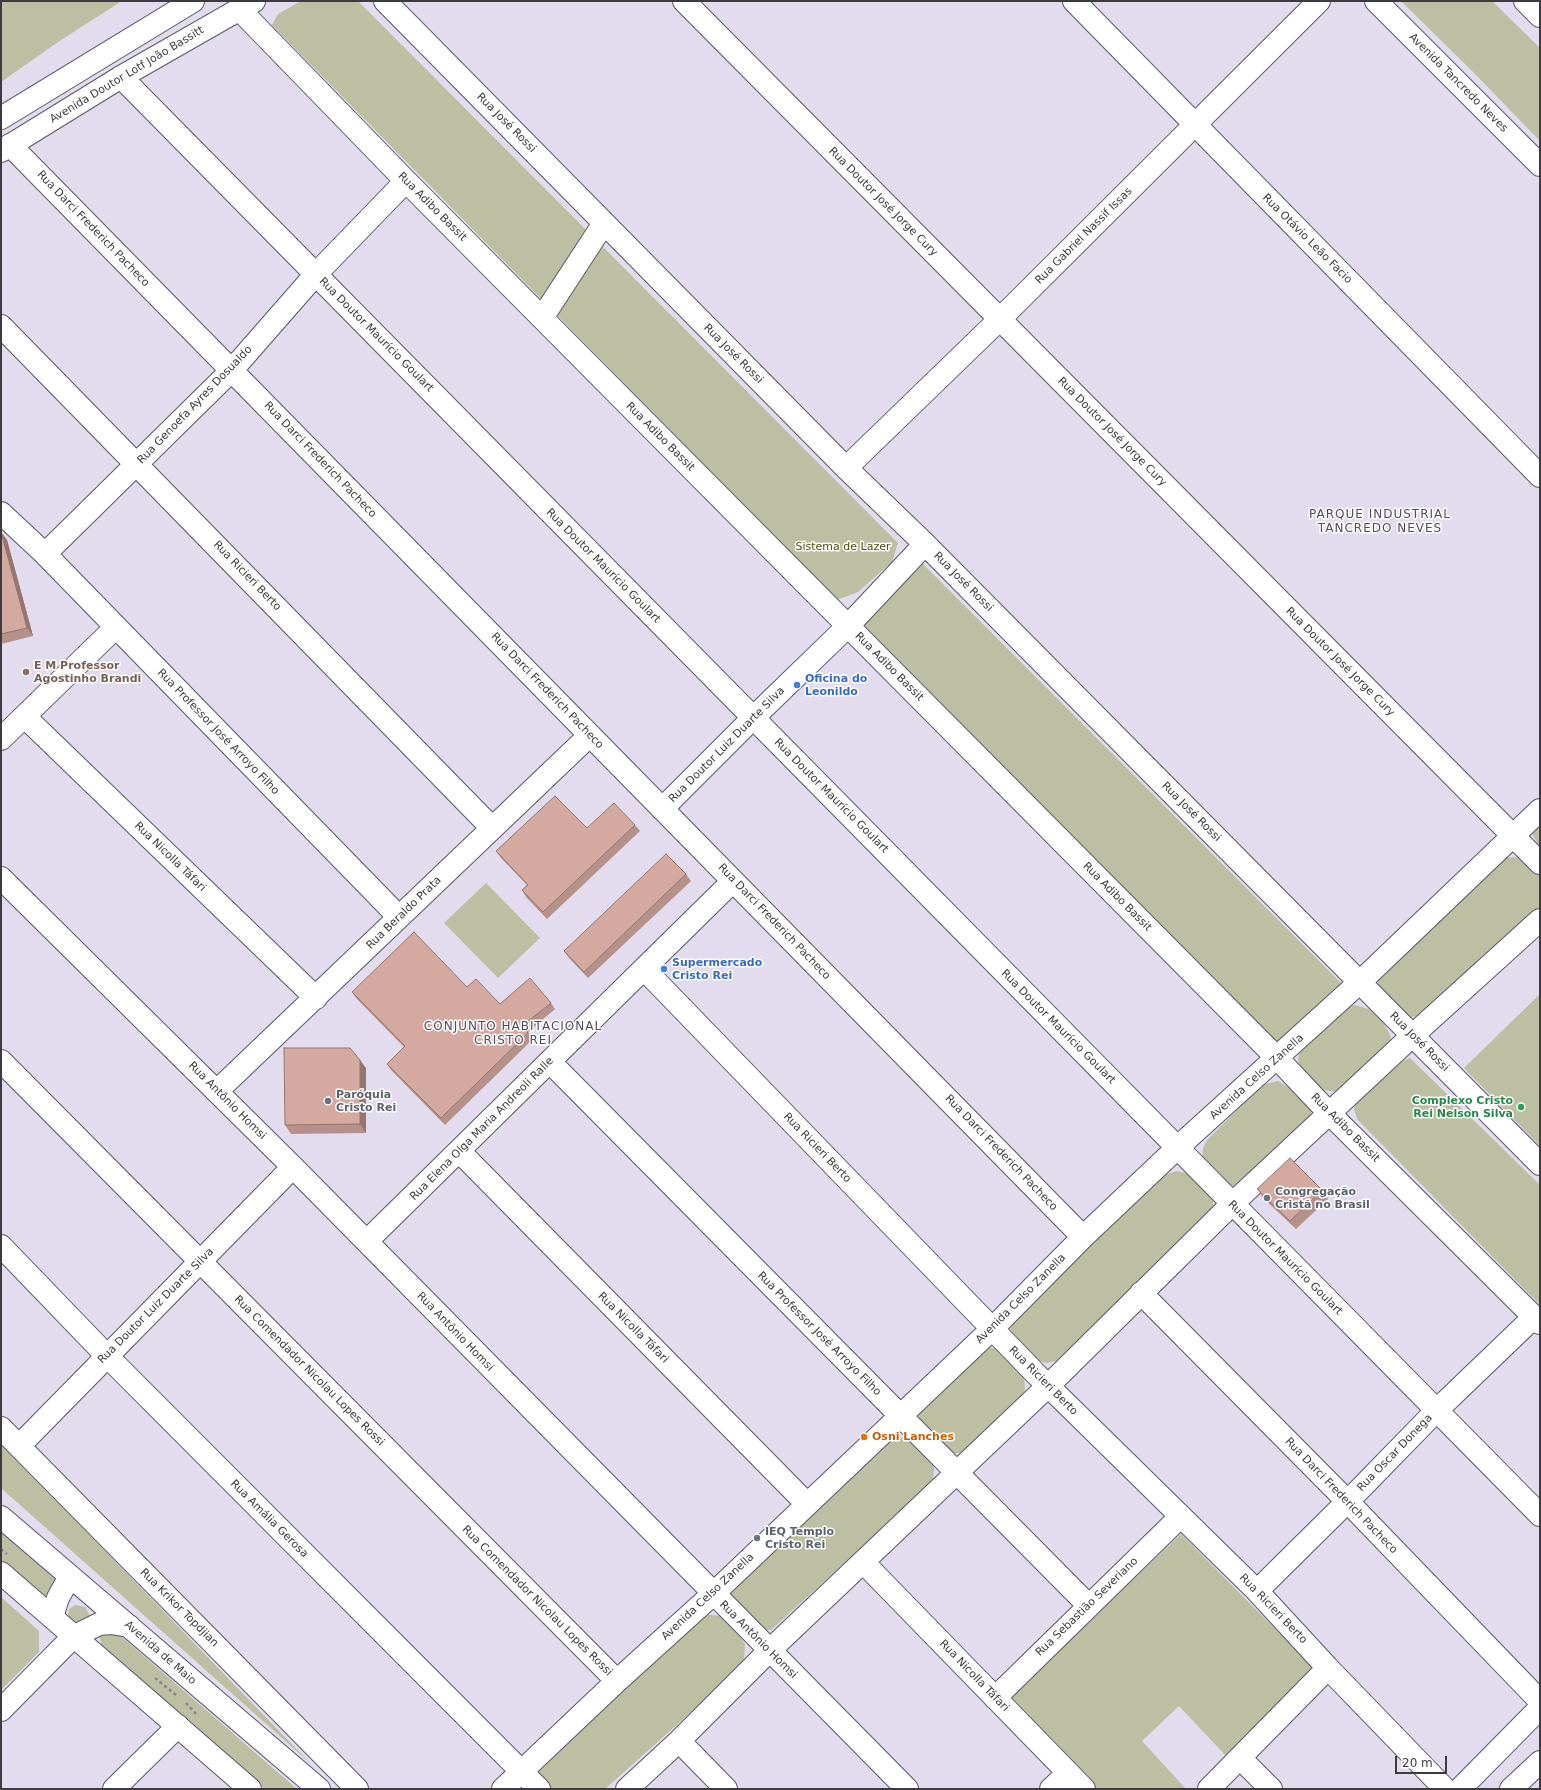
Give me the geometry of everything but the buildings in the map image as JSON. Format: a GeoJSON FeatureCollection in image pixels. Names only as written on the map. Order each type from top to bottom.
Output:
{"type":"FeatureCollection","features":[{"type":"Feature","properties":{"kind":"main road"},"geometry":{"type":"LineString","coordinates":[[1,118],[193,1]]}},
{"type":"Feature","properties":{"kind":"main road","name":"Rua José Rossi"},"geometry":{"type":"LineString","coordinates":[[385,1],[846,468],[925,544],[1540,1164]]}},
{"type":"Feature","properties":{"kind":"main road","name":"Rua Doutor José Jorge Cury"},"geometry":{"type":"LineString","coordinates":[[684,1],[1540,863]]}},
{"type":"Feature","properties":{"kind":"main road","name":"Rua Otávio Leão Facio"},"geometry":{"type":"LineString","coordinates":[[1074,1],[1540,476]]}},
{"type":"Feature","properties":{"kind":"main road","name":"Rua Gabriel Nassif Issas"},"geometry":{"type":"LineString","coordinates":[[846,468],[1000,319],[1319,1]]}},
{"type":"Feature","properties":{"kind":"main road","name":"Avenida Tancredo Neves"},"geometry":{"type":"LineString","coordinates":[[1376,1],[1540,165]]}},
{"type":"Feature","properties":{"kind":"main road"},"geometry":{"type":"LineString","coordinates":[[1525,1],[1540,16]]}},
{"type":"Feature","properties":{"kind":"main road","name":"Avenida Doutor Lotf João Bassitt"},"geometry":{"type":"LineString","coordinates":[[6,148],[122,77],[247,5]]}},
{"type":"Feature","properties":{"kind":"main road","name":"Rua Adibo Bassit"},"geometry":{"type":"LineString","coordinates":[[247,5],[406,181],[1278,1059],[1329,1113],[1537,1320]]}},
{"type":"Feature","properties":{"kind":"main road","name":"Rua Doutor Maurício Goulart"},"geometry":{"type":"LineString","coordinates":[[122,77],[1540,1515]]}},
{"type":"Feature","properties":{"kind":"main road","name":"Rua Darci Frederich Pacheco"},"geometry":{"type":"LineString","coordinates":[[6,148],[232,370],[1083,1237]]}},
{"type":"Feature","properties":{"kind":"main road","name":"Rua Genoefa Ayres Dosualdo"},"geometry":{"type":"LineString","coordinates":[[45,554],[232,370],[316,274],[406,181]]}},
{"type":"Feature","properties":{"kind":"main road"},"geometry":{"type":"LineString","coordinates":[[542,318],[604,223]]}},
{"type":"Feature","properties":{"kind":"main road","name":"Rua Ricieri Berto"},"geometry":{"type":"LineString","coordinates":[[1,326],[138,464],[492,828]]}},
{"type":"Feature","properties":{"kind":"main road","name":"Rua Professor José Arroyo Filho"},"geometry":{"type":"LineString","coordinates":[[1,513],[45,554],[400,917]]}},
{"type":"Feature","properties":{"kind":"main road","name":"Rua Doutor Luiz Duarte Silva"},"geometry":{"type":"LineString","coordinates":[[662,809],[848,626],[925,544]]}},
{"type":"Feature","properties":{"kind":"main road"},"geometry":{"type":"LineString","coordinates":[[1,739],[116,628]]}},
{"type":"Feature","properties":{"kind":"main road","name":"Rua Nicolla Táfari"},"geometry":{"type":"LineString","coordinates":[[25,717],[316,998]]}},
{"type":"Feature","properties":{"kind":"main road","name":"Rua Beraldo Prata"},"geometry":{"type":"LineString","coordinates":[[218,1091],[590,735]]}},
{"type":"Feature","properties":{"kind":"main road","name":"Avenida Celso Zanella"},"geometry":{"type":"LineString","coordinates":[[503,1789],[617,1681],[713,1594],[901,1416],[992,1329],[1083,1237],[1177,1148],[1278,1059],[1540,810]]}},
{"type":"Feature","properties":{"kind":"main road","name":"Rua Antônio Homsi"},"geometry":{"type":"LineString","coordinates":[[1,878],[218,1091],[769,1651],[907,1789]]}},
{"type":"Feature","properties":{"kind":"main road","name":"Rua Elena Olga Maria Andreoli Ralle"},"geometry":{"type":"LineString","coordinates":[[367,1241],[733,881]]}},
{"type":"Feature","properties":{"kind":"main road"},"geometry":{"type":"LineString","coordinates":[[627,1789],[679,1741],[769,1651],[1048,1386],[1232,1204],[1412,1036],[1540,920]]}},
{"type":"Feature","properties":{"kind":"main road","name":"Rua Ricieri Berto"},"geometry":{"type":"LineString","coordinates":[[644,969],[1048,1386],[1257,1591],[1328,1668],[1445,1789]]}},
{"type":"Feature","properties":{"kind":"main road","name":"Rua Comendador Nicolau Lopes Rossi"},"geometry":{"type":"LineString","coordinates":[[1,1061],[617,1681]]}},
{"type":"Feature","properties":{"kind":"main road","name":"Rua Professor José Arroyo Filho"},"geometry":{"type":"LineString","coordinates":[[550,1062],[1089,1606]]}},
{"type":"Feature","properties":{"kind":"main road","name":"Rua Nicolla Táfari"},"geometry":{"type":"LineString","coordinates":[[459,1151],[807,1504]]}},
{"type":"Feature","properties":{"kind":"main road","name":"Rua Doutor Luiz Duarte Silva"},"geometry":{"type":"LineString","coordinates":[[19,1446],[293,1167]]}},
{"type":"Feature","properties":{"kind":"main road","name":"Rua Amália Gerosa"},"geometry":{"type":"LineString","coordinates":[[1,1246],[107,1356],[539,1789]]}},
{"type":"Feature","properties":{"kind":"main road","name":"Rua Darci Frederich Pacheco"},"geometry":{"type":"LineString","coordinates":[[1141,1293],[1348,1502],[1540,1701]]}},
{"type":"Feature","properties":{"kind":"main road","name":"Rua Oscar Donega"},"geometry":{"type":"LineString","coordinates":[[1257,1591],[1348,1502],[1436,1411],[1537,1320]]}},
{"type":"Feature","properties":{"kind":"main road","name":"Rua Krikor Topdjian"},"geometry":{"type":"LineString","coordinates":[[1,1428],[357,1789]]}},
{"type":"Feature","properties":{"kind":"main road","name":"Avenida de Maio"},"geometry":{"type":"LineString","coordinates":[[1,1517],[319,1789]]}},
{"type":"Feature","properties":{"kind":"main road","name":"Rua Sebastião Severiano"},"geometry":{"type":"LineString","coordinates":[[995,1698],[1180,1517]]}},
{"type":"Feature","properties":{"kind":"main road","name":"Rua Nicolla Táfari"},"geometry":{"type":"LineString","coordinates":[[863,1562],[1084,1789]]}},
{"type":"Feature","properties":{"kind":"main road"},"geometry":{"type":"LineString","coordinates":[[1,1573],[250,1789]]}},
{"type":"Feature","properties":{"kind":"main road"},"geometry":{"type":"LineString","coordinates":[[52,1617],[58,1598],[70,1576]]}},
{"type":"Feature","properties":{"kind":"main road"},"geometry":{"type":"LineString","coordinates":[[1,1710],[73,1637],[99,1624],[111,1623],[129,1626]]}},
{"type":"Feature","properties":{"kind":"main road"},"geometry":{"type":"LineString","coordinates":[[1209,1789],[1328,1668]]}},
{"type":"Feature","properties":{"kind":"main road"},"geometry":{"type":"LineString","coordinates":[[1460,1789],[1540,1708]]}},
{"type":"Feature","properties":{"kind":"main road"},"geometry":{"type":"LineString","coordinates":[[114,1789],[178,1726]]}},
{"type":"Feature","properties":{"kind":"main road"},"geometry":{"type":"LineString","coordinates":[[679,1741],[726,1789]]}},
{"type":"Feature","properties":{"kind":"main road"},"geometry":{"type":"LineString","coordinates":[[1240,1758],[1271,1789]]}},
{"type":"Feature","properties":{"kind":"main road"},"geometry":{"type":"LineString","coordinates":[[1511,1789],[1540,1762]]}},
{"type":"Feature","properties":{"kind":"main road"},"geometry":{"type":"LineString","coordinates":[[1051,1789],[1068,1773]]}},
{"type":"Feature","properties":{"kind":"green space"},"geometry":{"type":"Polygon","coordinates":[[[1,1],[122,1],[61,40],[1,82],[1,1]]]}},
{"type":"Feature","properties":{"kind":"green space","name":"Sistema de Lazer"},"geometry":{"type":"Polygon","coordinates":[[[301,1],[358,1],[898,543],[892,562],[858,592],[837,600],[272,25],[278,14],[301,1]]]}},
{"type":"Feature","properties":{"kind":"green space"},"geometry":{"type":"Polygon","coordinates":[[[1401,1],[1492,1],[1540,48],[1540,141],[1475,74],[1401,1]]]}},
{"type":"Feature","properties":{"kind":"green space","name":"Sistema de Lazer"},"geometry":{"type":"Polygon","coordinates":[[[920,561],[1344,986],[1281,1048],[859,627],[920,561]]]}},
{"type":"Feature","properties":{"kind":"green space"},"geometry":{"type":"Polygon","coordinates":[[[1540,820],[1540,848],[1530,830],[1540,820]]]}},
{"type":"Feature","properties":{"kind":"green space"},"geometry":{"type":"Polygon","coordinates":[[[1521,857],[1540,874],[1540,909],[1426,1015],[1404,1018],[1378,991],[1378,974],[1501,858],[1521,857]]]}},
{"type":"Feature","properties":{"kind":"green space"},"geometry":{"type":"Polygon","coordinates":[[[486,883],[540,938],[498,978],[444,923],[486,883]]]}},
{"type":"Feature","properties":{"kind":"green space","name":"Complexo Cristo Rei Nelson Silva"},"geometry":{"type":"Polygon","coordinates":[[[1540,994],[1540,1146],[1464,1068],[1540,994]]]}},
{"type":"Feature","properties":{"kind":"green space"},"geometry":{"type":"Polygon","coordinates":[[[1354,1005],[1369,1009],[1383,1022],[1391,1037],[1390,1049],[1338,1092],[1322,1090],[1302,1071],[1298,1060],[1300,1049],[1337,1009],[1354,1005]]]}},
{"type":"Feature","properties":{"kind":"green space"},"geometry":{"type":"Polygon","coordinates":[[[1410,1058],[1540,1185],[1540,1305],[1357,1119],[1354,1109],[1357,1097],[1396,1063],[1410,1058]]]}},
{"type":"Feature","properties":{"kind":"green space"},"geometry":{"type":"Polygon","coordinates":[[[1278,1081],[1300,1094],[1308,1102],[1312,1115],[1246,1184],[1228,1187],[1202,1161],[1203,1148],[1207,1140],[1262,1085],[1278,1081]]]}},
{"type":"Feature","properties":{"kind":"green space"},"geometry":{"type":"Polygon","coordinates":[[[1176,1171],[1195,1175],[1213,1197],[1213,1217],[1060,1360],[1047,1363],[1032,1359],[1011,1334],[1010,1319],[1161,1176],[1176,1171]]]}},
{"type":"Feature","properties":{"kind":"green space"},"geometry":{"type":"Polygon","coordinates":[[[989,1347],[1009,1353],[1024,1370],[1025,1395],[969,1448],[960,1453],[948,1453],[919,1425],[919,1407],[989,1347]]]}},
{"type":"Feature","properties":{"kind":"green space"},"geometry":{"type":"Polygon","coordinates":[[[896,1437],[911,1440],[926,1453],[934,1467],[933,1482],[771,1630],[761,1630],[733,1601],[731,1591],[883,1441],[896,1437]]]}},
{"type":"Feature","properties":{"kind":"green space"},"geometry":{"type":"Polygon","coordinates":[[[1,1443],[310,1763],[1,1488],[1,1443]]]}},
{"type":"Feature","properties":{"kind":"green space"},"geometry":{"type":"Polygon","coordinates":[[[1,1533],[57,1581],[51,1597],[45,1598],[1,1561],[1,1533]]]}},
{"type":"Feature","properties":{"kind":"green space"},"geometry":{"type":"Polygon","coordinates":[[[1181,1534],[1315,1669],[1227,1757],[1179,1706],[1142,1741],[1186,1789],[1097,1789],[1006,1700],[1181,1534]]]}},
{"type":"Feature","properties":{"kind":"green space"},"geometry":{"type":"Polygon","coordinates":[[[1,1597],[39,1631],[39,1652],[1,1690],[1,1597]]]}},
{"type":"Feature","properties":{"kind":"green space"},"geometry":{"type":"Polygon","coordinates":[[[75,1605],[85,1607],[89,1614],[89,1617],[78,1626],[68,1619],[69,1609],[75,1605]]]}},
{"type":"Feature","properties":{"kind":"green space"},"geometry":{"type":"Polygon","coordinates":[[[702,1614],[721,1616],[734,1628],[745,1644],[744,1660],[709,1696],[605,1789],[545,1789],[537,1770],[702,1614]]]}},
{"type":"Feature","properties":{"kind":"green space"},"geometry":{"type":"Polygon","coordinates":[[[115,1631],[297,1789],[265,1789],[102,1650],[100,1637],[104,1633],[115,1631]]]}},
{"type":"Feature","properties":{"kind":"place","name":"E M Professor Agostinho Brandi"},"geometry":{"type":"Point","coordinates":[26,672]}},
{"type":"Feature","properties":{"kind":"place","name":"Oficina do Leonildo"},"geometry":{"type":"Point","coordinates":[797,685]}},
{"type":"Feature","properties":{"kind":"place","name":"Supermercado Cristo Rei"},"geometry":{"type":"Point","coordinates":[664,969]}},
{"type":"Feature","properties":{"kind":"place","name":"Paróquia Cristo Rei"},"geometry":{"type":"Point","coordinates":[328,1101]}},
{"type":"Feature","properties":{"kind":"place","name":"Complexo Cristo Rei Nelson Silva"},"geometry":{"type":"Point","coordinates":[1521,1107]}},
{"type":"Feature","properties":{"kind":"place","name":"Congregação Cristã no Brasil"},"geometry":{"type":"Point","coordinates":[1267,1198]}},
{"type":"Feature","properties":{"kind":"place","name":"Osni Lanches"},"geometry":{"type":"Point","coordinates":[864,1437]}},
{"type":"Feature","properties":{"kind":"place","name":"IEQ Templo Cristo Rei"},"geometry":{"type":"Point","coordinates":[757,1538]}},
{"type":"Feature","properties":{"kind":"district","name":"PARQUE INDUSTRIAL TANCREDO NEVES"},"geometry":{"type":"Point","coordinates":[1380,522]}},
{"type":"Feature","properties":{"kind":"district","name":"CONJUNTO HABITACIONAL CRISTO REI"},"geometry":{"type":"Point","coordinates":[513,1034]}}]}
